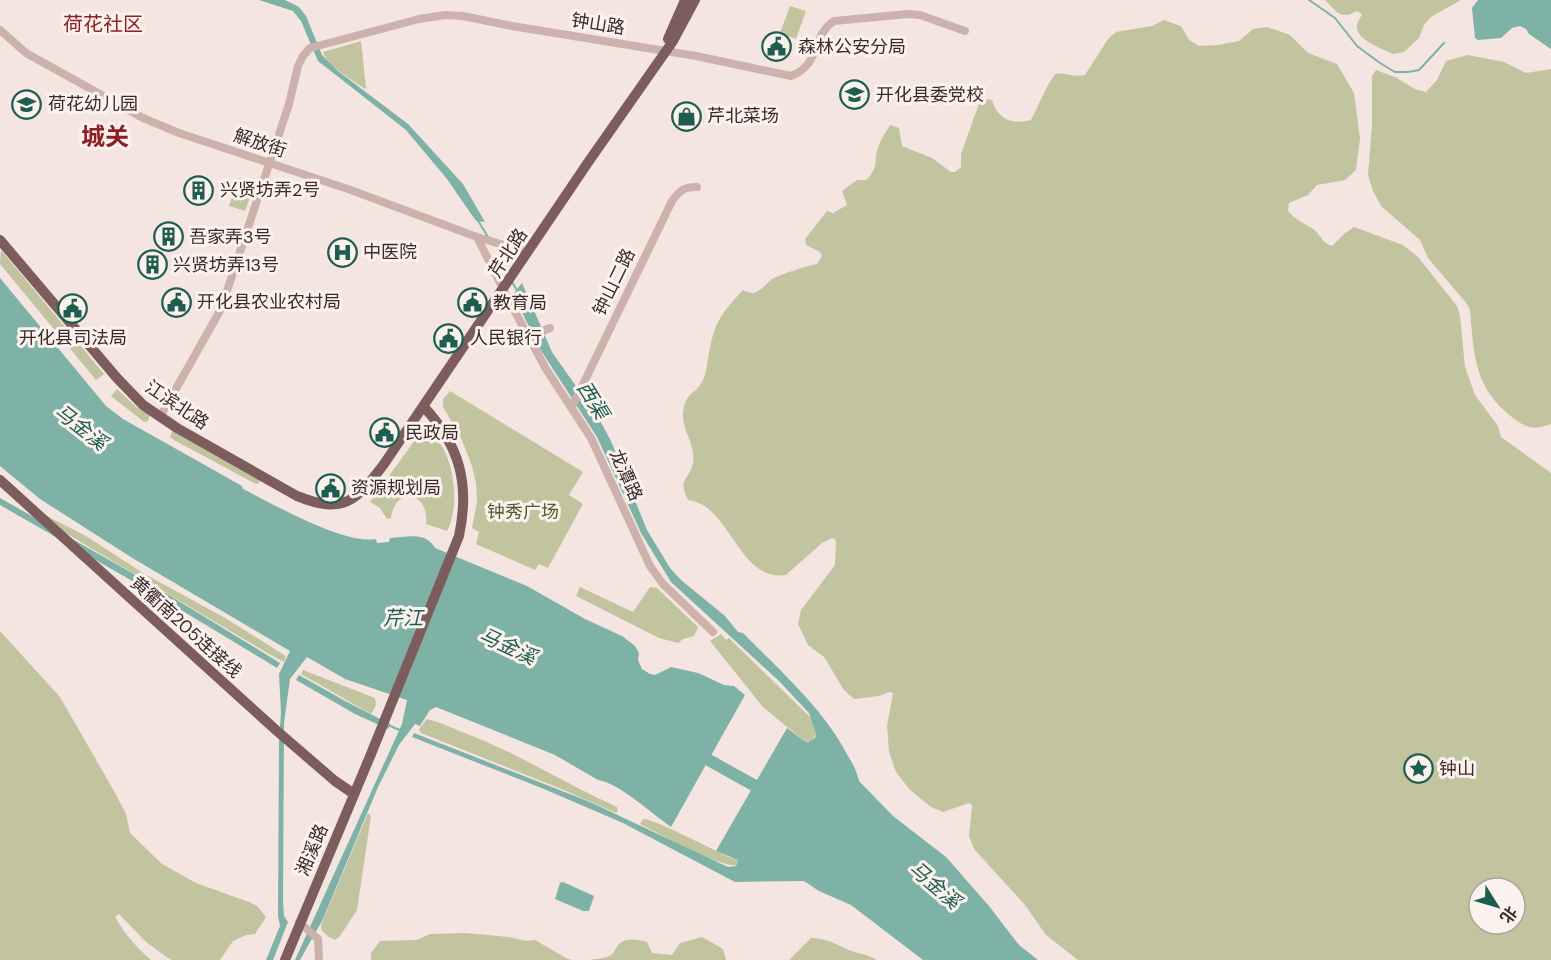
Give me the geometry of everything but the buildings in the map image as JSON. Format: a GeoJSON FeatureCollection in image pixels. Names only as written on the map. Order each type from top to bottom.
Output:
{"type":"FeatureCollection","features":[{"type":"Feature","properties":{"kind":"main road","name":"芹北路"},"geometry":{"type":"LineString","coordinates":[[664,51],[685,0]]}},
{"type":"Feature","properties":{"kind":"main road","name":"芹北路"},"geometry":{"type":"LineString","coordinates":[[354,499],[380,470],[424,407],[527,252],[680,30],[695,0]]}},
{"type":"Feature","properties":{"kind":"main road","name":"江滨北路"},"geometry":{"type":"LineString","coordinates":[[0,240],[130,392],[160,417],[297,496],[314,503],[330,505],[354,499]]}},
{"type":"Feature","properties":{"kind":"main road","name":"湘溪路"},"geometry":{"type":"LineString","coordinates":[[285,960],[459,536],[463,479],[458,461],[444,432],[424,407]]}},
{"type":"Feature","properties":{"kind":"main road","name":"黄衢南205连接线"},"geometry":{"type":"LineString","coordinates":[[0,480],[277,731],[335,781],[354,794]]}},
{"type":"Feature","properties":{"kind":"street","name":"钟山路"},"geometry":{"type":"LineString","coordinates":[[160,417],[221,309],[289,104],[300,61],[310,48],[321,43],[419,19],[445,15],[463,16],[791,76],[802,72],[811,61],[822,34],[834,21],[908,14],[920,15],[965,31]]}},
{"type":"Feature","properties":{"kind":"street","name":"解放街"},"geometry":{"type":"LineString","coordinates":[[0,30],[26,53],[143,118],[179,133],[348,189],[477,237],[527,252]]}},
{"type":"Feature","properties":{"kind":"street","name":"钟山二路"},"geometry":{"type":"LineString","coordinates":[[572,407],[672,201],[685,187],[697,187]]}},
{"type":"Feature","properties":{"kind":"street","name":"龙潭路"},"geometry":{"type":"LineString","coordinates":[[477,237],[546,369],[572,407],[603,462],[650,566],[663,585],[712,632]]}},
{"type":"Feature","properties":{"kind":"street"},"geometry":{"type":"LineString","coordinates":[[529,336],[550,328]]}},
{"type":"Feature","properties":{"kind":"street"},"geometry":{"type":"LineString","coordinates":[[299,922],[318,939],[319,960]]}},
{"type":"Feature","properties":{"kind":"green space"},"geometry":{"type":"Polygon","coordinates":[[[1325,0],[1461,0],[1431,17],[1424,25],[1419,38],[1404,52],[1393,54],[1362,37],[1357,25],[1362,14],[1357,11],[1343,15],[1325,0]]]}},
{"type":"Feature","properties":{"kind":"green space"},"geometry":{"type":"Polygon","coordinates":[[[790,6],[806,11],[796,39],[780,33],[790,6]]]}},
{"type":"Feature","properties":{"kind":"green space"},"geometry":{"type":"Polygon","coordinates":[[[1164,20],[1181,26],[1189,40],[1199,46],[1239,41],[1253,29],[1267,27],[1290,35],[1308,53],[1337,64],[1354,93],[1360,138],[1356,170],[1345,180],[1317,185],[1308,195],[1289,203],[1288,211],[1332,246],[1354,227],[1403,245],[1418,257],[1457,306],[1465,367],[1475,395],[1498,426],[1501,437],[1551,473],[1551,960],[1078,960],[1046,935],[1025,905],[974,849],[969,836],[972,805],[969,803],[943,812],[931,807],[910,790],[896,772],[889,752],[887,726],[893,693],[854,699],[844,690],[824,657],[808,645],[798,624],[801,610],[835,565],[836,540],[832,538],[822,543],[786,575],[770,574],[756,567],[745,556],[715,515],[703,505],[688,500],[684,483],[693,463],[693,456],[683,420],[684,407],[688,397],[700,385],[704,377],[711,342],[720,318],[743,290],[750,293],[756,292],[776,277],[817,264],[822,256],[820,252],[806,245],[805,239],[827,211],[833,213],[847,205],[842,191],[857,180],[866,180],[870,175],[875,168],[879,145],[890,125],[899,128],[902,146],[932,158],[951,172],[955,172],[961,167],[961,154],[981,98],[992,100],[994,107],[1006,119],[1018,122],[1031,120],[1055,74],[1085,75],[1108,39],[1116,32],[1152,26],[1164,20]]]}},
{"type":"Feature","properties":{"kind":"green space"},"geometry":{"type":"Polygon","coordinates":[[[361,41],[365,89],[335,68],[323,52],[361,41]]]}},
{"type":"Feature","properties":{"kind":"green space"},"geometry":{"type":"Polygon","coordinates":[[[1468,55],[1504,62],[1526,73],[1551,69],[1551,424],[1540,427],[1531,427],[1518,422],[1490,395],[1478,370],[1470,310],[1467,304],[1428,258],[1420,240],[1381,206],[1368,175],[1372,125],[1372,76],[1376,70],[1426,92],[1437,80],[1446,61],[1468,55]]]}},
{"type":"Feature","properties":{"kind":"green space"},"geometry":{"type":"Polygon","coordinates":[[[239,178],[255,183],[245,211],[229,206],[239,178]]]}},
{"type":"Feature","properties":{"kind":"green space"},"geometry":{"type":"Polygon","coordinates":[[[1,250],[104,374],[96,380],[0,264],[1,250]]]}},
{"type":"Feature","properties":{"kind":"green space"},"geometry":{"type":"Polygon","coordinates":[[[117,389],[136,407],[150,415],[148,421],[144,422],[111,396],[117,389]]]}},
{"type":"Feature","properties":{"kind":"green space","name":"钟秀广场"},"geometry":{"type":"Polygon","coordinates":[[[450,391],[583,472],[569,495],[583,504],[548,568],[539,564],[535,570],[476,544],[479,532],[472,528],[477,501],[476,483],[462,440],[443,407],[443,399],[450,391]]]}},
{"type":"Feature","properties":{"kind":"green space","name":"钟秀广场"},"geometry":{"type":"Polygon","coordinates":[[[423,429],[434,436],[442,446],[452,475],[454,506],[452,520],[447,531],[426,524],[426,513],[418,499],[405,497],[394,507],[391,518],[387,519],[380,508],[370,502],[423,429]]]}},
{"type":"Feature","properties":{"kind":"green space"},"geometry":{"type":"Polygon","coordinates":[[[173,430],[260,478],[259,483],[256,484],[174,440],[170,437],[173,430]]]}},
{"type":"Feature","properties":{"kind":"green space"},"geometry":{"type":"Polygon","coordinates":[[[47,516],[86,536],[143,573],[225,618],[286,656],[284,662],[64,532],[47,516]]]}},
{"type":"Feature","properties":{"kind":"green space"},"geometry":{"type":"Polygon","coordinates":[[[580,587],[633,612],[650,587],[657,588],[698,627],[694,636],[678,643],[659,638],[576,596],[580,587]]]}},
{"type":"Feature","properties":{"kind":"green space"},"geometry":{"type":"Polygon","coordinates":[[[0,631],[60,697],[126,814],[130,833],[162,864],[196,883],[257,906],[266,917],[255,934],[233,941],[220,960],[172,960],[146,942],[119,914],[115,917],[123,929],[151,960],[0,960],[0,631]]]}},
{"type":"Feature","properties":{"kind":"green space"},"geometry":{"type":"Polygon","coordinates":[[[721,634],[726,640],[729,638],[811,718],[816,734],[812,741],[804,741],[763,707],[710,641],[721,634]]]}},
{"type":"Feature","properties":{"kind":"green space"},"geometry":{"type":"Polygon","coordinates":[[[303,670],[375,698],[376,705],[371,714],[301,674],[303,670]]]}},
{"type":"Feature","properties":{"kind":"green space"},"geometry":{"type":"Polygon","coordinates":[[[427,719],[502,749],[617,807],[618,811],[616,813],[421,733],[419,729],[427,719]]]}},
{"type":"Feature","properties":{"kind":"green space"},"geometry":{"type":"Polygon","coordinates":[[[368,813],[371,816],[357,910],[335,940],[322,931],[321,925],[368,813]]]}},
{"type":"Feature","properties":{"kind":"green space"},"geometry":{"type":"Polygon","coordinates":[[[643,819],[738,860],[736,865],[717,861],[689,849],[640,824],[643,819]]]}},
{"type":"Feature","properties":{"kind":"green space"},"geometry":{"type":"Polygon","coordinates":[[[466,933],[526,941],[535,940],[572,960],[371,960],[371,953],[380,941],[417,940],[430,934],[466,933]]]}},
{"type":"Feature","properties":{"kind":"green space"},"geometry":{"type":"Polygon","coordinates":[[[702,937],[723,949],[726,960],[588,960],[611,955],[619,944],[626,940],[647,942],[652,953],[672,955],[680,943],[702,937]]]}},
{"type":"Feature","properties":{"kind":"green space"},"geometry":{"type":"Polygon","coordinates":[[[811,938],[826,940],[877,960],[789,960],[811,938]]]}},
{"type":"Feature","properties":{"kind":"water"},"geometry":{"type":"Polygon","coordinates":[[[259,0],[285,0],[299,7],[306,16],[322,55],[338,71],[408,124],[463,184],[485,222],[476,221],[447,179],[406,130],[318,61],[301,21],[293,11],[259,0]]]}},
{"type":"Feature","properties":{"kind":"water"},"geometry":{"type":"Polygon","coordinates":[[[1478,0],[1551,0],[1551,49],[1520,26],[1512,28],[1501,38],[1478,40],[1475,38],[1472,8],[1478,0]]]}},
{"type":"Feature","properties":{"kind":"water","name":"芹江"},"geometry":{"type":"Polygon","coordinates":[[[0,278],[106,406],[123,419],[242,486],[243,489],[309,522],[346,536],[376,539],[377,543],[389,542],[390,538],[409,536],[426,539],[435,548],[527,586],[585,619],[622,636],[635,646],[642,669],[650,674],[655,675],[671,667],[698,673],[724,685],[734,686],[745,695],[671,827],[615,786],[598,780],[555,755],[436,707],[430,710],[420,726],[415,724],[399,745],[378,787],[323,919],[300,960],[295,960],[402,724],[407,700],[345,679],[307,657],[290,679],[284,723],[283,900],[284,916],[288,922],[273,960],[266,960],[280,926],[278,916],[281,712],[279,674],[290,651],[134,559],[40,499],[0,466],[0,278]]]}},
{"type":"Feature","properties":{"kind":"water"},"geometry":{"type":"Polygon","coordinates":[[[522,283],[552,352],[599,419],[611,441],[647,530],[670,568],[681,580],[725,616],[738,632],[743,633],[800,691],[838,739],[859,781],[893,816],[946,857],[989,906],[1019,945],[1038,960],[923,960],[851,905],[819,891],[804,881],[735,882],[623,823],[412,737],[414,733],[590,802],[728,867],[736,866],[738,860],[716,851],[787,728],[808,742],[815,738],[816,734],[809,713],[779,681],[671,582],[641,533],[597,437],[540,349],[513,294],[522,283]]]}},
{"type":"Feature","properties":{"kind":"water"},"geometry":{"type":"Polygon","coordinates":[[[0,498],[141,578],[280,663],[277,668],[148,590],[0,505],[0,498]]]}},
{"type":"Feature","properties":{"kind":"water"},"geometry":{"type":"Polygon","coordinates":[[[299,675],[390,724],[388,729],[355,714],[296,680],[299,675]]]}},
{"type":"Feature","properties":{"kind":"water"},"geometry":{"type":"Polygon","coordinates":[[[563,882],[594,896],[589,911],[583,911],[555,899],[560,883],[563,882]]]}},
{"type":"Feature","properties":{"kind":"waterway"},"geometry":{"type":"LineString","coordinates":[[1309,0],[1335,18],[1357,46],[1395,72],[1419,70],[1444,43]]}},
{"type":"Feature","properties":{"kind":"waterway","name":"西渠"},"geometry":{"type":"LineString","coordinates":[[477,219],[488,237]]}},
{"type":"Feature","properties":{"kind":"waterway","name":"西渠"},"geometry":{"type":"LineString","coordinates":[[501,260],[508,274]]}},
{"type":"Feature","properties":{"kind":"waterway","name":"西渠"},"geometry":{"type":"LineString","coordinates":[[512,282],[518,292]]}},
{"type":"Feature","properties":{"kind":"waterway"},"geometry":{"type":"LineString","coordinates":[[388,725],[402,731]]}},
{"type":"Feature","properties":{"kind":"waterway","name":"马金溪"},"geometry":{"type":"LineString","coordinates":[[696,753],[768,793]]}},
{"type":"Feature","properties":{"kind":"place","name":"森林公安分局"},"geometry":{"type":"Point","coordinates":[777,47]}},
{"type":"Feature","properties":{"kind":"place","name":"开化县委党校"},"geometry":{"type":"Point","coordinates":[855,95]}},
{"type":"Feature","properties":{"kind":"place","name":"荷花幼儿园"},"geometry":{"type":"Point","coordinates":[27,104]}},
{"type":"Feature","properties":{"kind":"place","name":"芹北菜场"},"geometry":{"type":"Point","coordinates":[686,116]}},
{"type":"Feature","properties":{"kind":"place","name":"兴贤坊弄2号"},"geometry":{"type":"Point","coordinates":[199,190]}},
{"type":"Feature","properties":{"kind":"place","name":"吾家弄3号"},"geometry":{"type":"Point","coordinates":[168,237]}},
{"type":"Feature","properties":{"kind":"place","name":"中医院"},"geometry":{"type":"Point","coordinates":[342,252]}},
{"type":"Feature","properties":{"kind":"place","name":"兴贤坊弄13号"},"geometry":{"type":"Point","coordinates":[152,265]}},
{"type":"Feature","properties":{"kind":"place","name":"开化县农业农村局"},"geometry":{"type":"Point","coordinates":[176,302]}},
{"type":"Feature","properties":{"kind":"place","name":"教育局"},"geometry":{"type":"Point","coordinates":[472,303]}},
{"type":"Feature","properties":{"kind":"place","name":"开化县司法局"},"geometry":{"type":"Point","coordinates":[73,309]}},
{"type":"Feature","properties":{"kind":"place","name":"人民银行"},"geometry":{"type":"Point","coordinates":[449,338]}},
{"type":"Feature","properties":{"kind":"place","name":"民政局"},"geometry":{"type":"Point","coordinates":[384,433]}},
{"type":"Feature","properties":{"kind":"place","name":"资源规划局"},"geometry":{"type":"Point","coordinates":[330,488]}},
{"type":"Feature","properties":{"kind":"place","name":"钟山"},"geometry":{"type":"Point","coordinates":[1418,769]}},
{"type":"Feature","properties":{"kind":"district","name":"荷花社区"},"geometry":{"type":"Point","coordinates":[103,24]}},
{"type":"Feature","properties":{"kind":"district","name":"城关"},"geometry":{"type":"Point","coordinates":[105,136]}}]}
